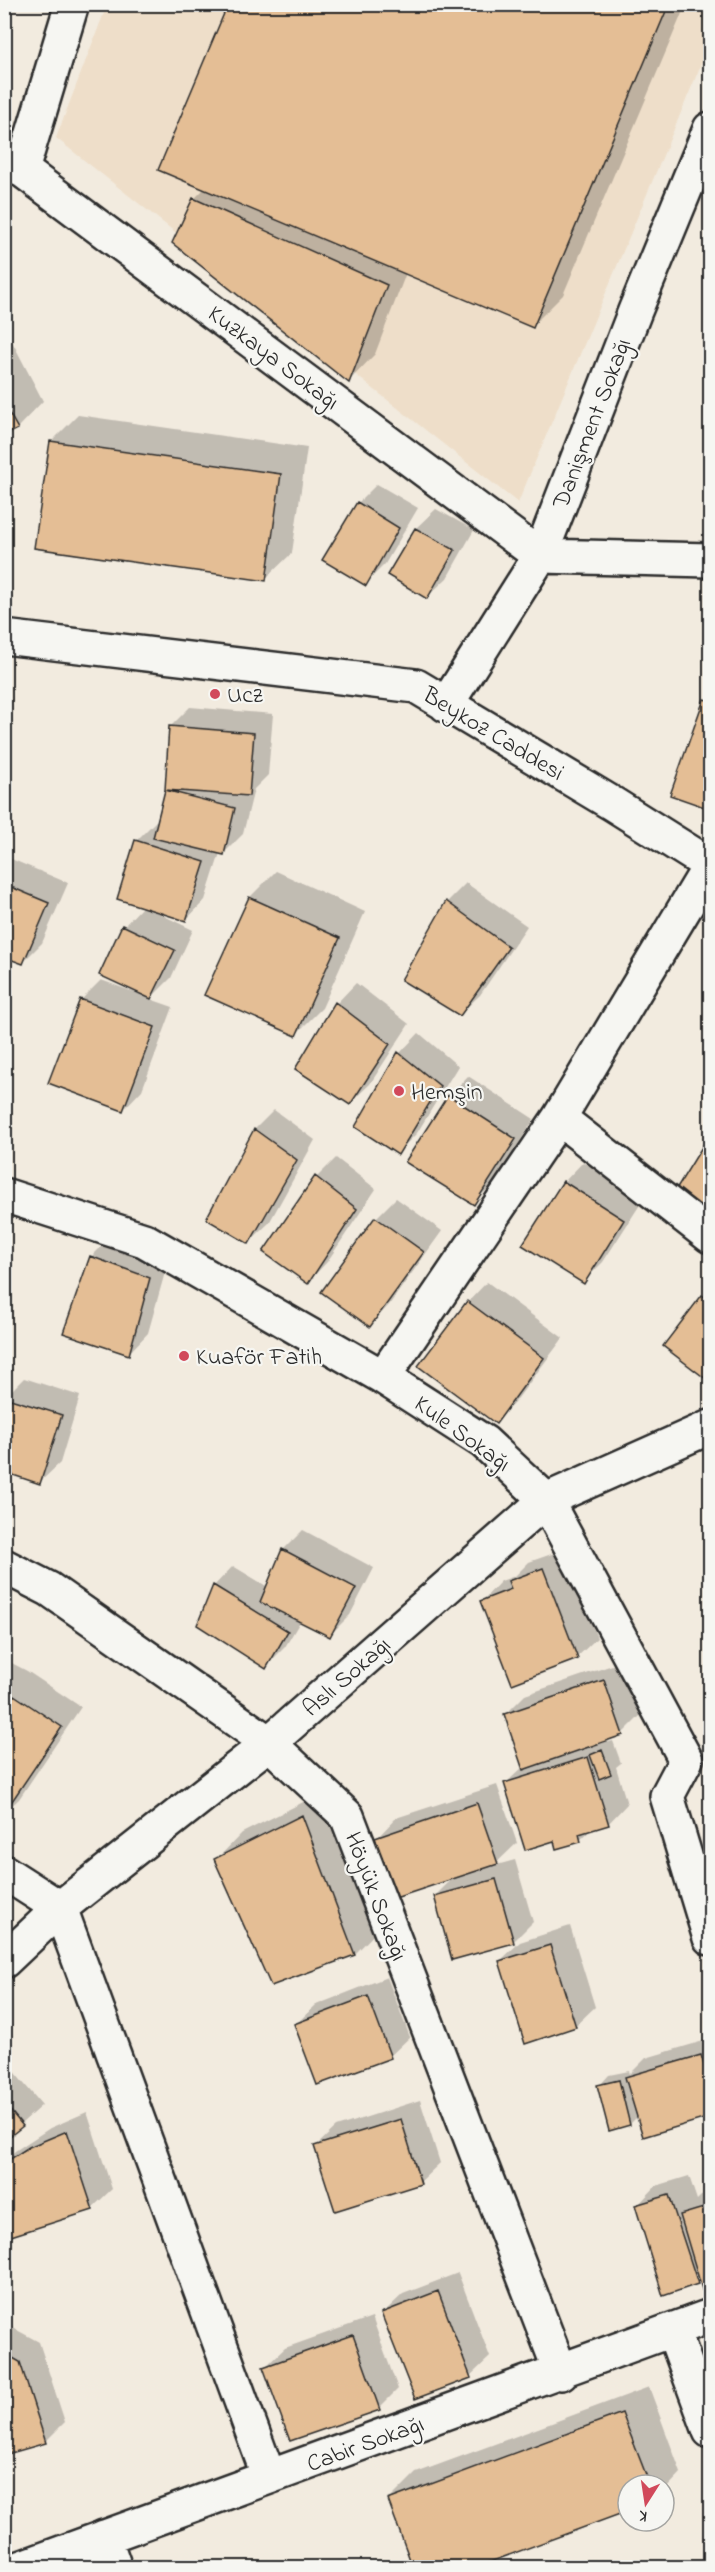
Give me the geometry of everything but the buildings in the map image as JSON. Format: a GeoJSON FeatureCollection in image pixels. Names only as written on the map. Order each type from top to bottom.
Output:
{"type":"FeatureCollection","features":[{"type":"Feature","properties":{"kind":"street"},"geometry":{"type":"LineString","coordinates":[[13,167],[72,4]]}},
{"type":"Feature","properties":{"kind":"street","name":"Danişment Sokağı"},"geometry":{"type":"LineString","coordinates":[[446,705],[540,556],[635,311],[711,129]]}},
{"type":"Feature","properties":{"kind":"street","name":"Kuzkaya Sokağı"},"geometry":{"type":"LineString","coordinates":[[13,167],[540,556]]}},
{"type":"Feature","properties":{"kind":"street"},"geometry":{"type":"LineString","coordinates":[[540,556],[711,560]]}},
{"type":"Feature","properties":{"kind":"street","name":"Beykoz Caddesi"},"geometry":{"type":"LineString","coordinates":[[4,637],[416,686],[711,865]]}},
{"type":"Feature","properties":{"kind":"street"},"geometry":{"type":"LineString","coordinates":[[383,1377],[560,1118],[711,865]]}},
{"type":"Feature","properties":{"kind":"street"},"geometry":{"type":"LineString","coordinates":[[560,1118],[711,1236]]}},
{"type":"Feature","properties":{"kind":"street","name":"Kule Sokağı"},"geometry":{"type":"LineString","coordinates":[[4,1195],[144,1240],[383,1377],[484,1442],[546,1500],[686,1760],[667,1796],[711,1938]]}},
{"type":"Feature","properties":{"kind":"street","name":"Aslı Sokağı"},"geometry":{"type":"LineString","coordinates":[[4,1961],[60,1908],[269,1743],[546,1500],[711,1427]]}},
{"type":"Feature","properties":{"kind":"street","name":"Höyük Sokağı"},"geometry":{"type":"LineString","coordinates":[[4,1566],[49,1589],[269,1743],[346,1816],[561,2373]]}},
{"type":"Feature","properties":{"kind":"street"},"geometry":{"type":"LineString","coordinates":[[4,1872],[60,1908],[269,2477]]}},
{"type":"Feature","properties":{"kind":"street","name":"Cabir Sokağı"},"geometry":{"type":"LineString","coordinates":[[20,2568],[561,2373],[711,2316]]}},
{"type":"Feature","properties":{"kind":"street"},"geometry":{"type":"LineString","coordinates":[[674,2330],[711,2431]]}},
{"type":"Feature","properties":{"kind":"street"},"geometry":{"type":"LineString","coordinates":[[104,2537],[115,2568]]}},
{"type":"Feature","properties":{"kind":"shaded area"},"geometry":{"type":"Polygon","coordinates":[[[107,5],[710,5],[710,43],[518,503],[56,138],[107,5]]]}},
{"type":"Feature","properties":{"kind":"place","name":"Ucz"},"geometry":{"type":"Point","coordinates":[215,694]}},
{"type":"Feature","properties":{"kind":"place","name":"Hemşin"},"geometry":{"type":"Point","coordinates":[399,1091]}},
{"type":"Feature","properties":{"kind":"place","name":"Kuaför Fatih"},"geometry":{"type":"Point","coordinates":[184,1356]}}]}
